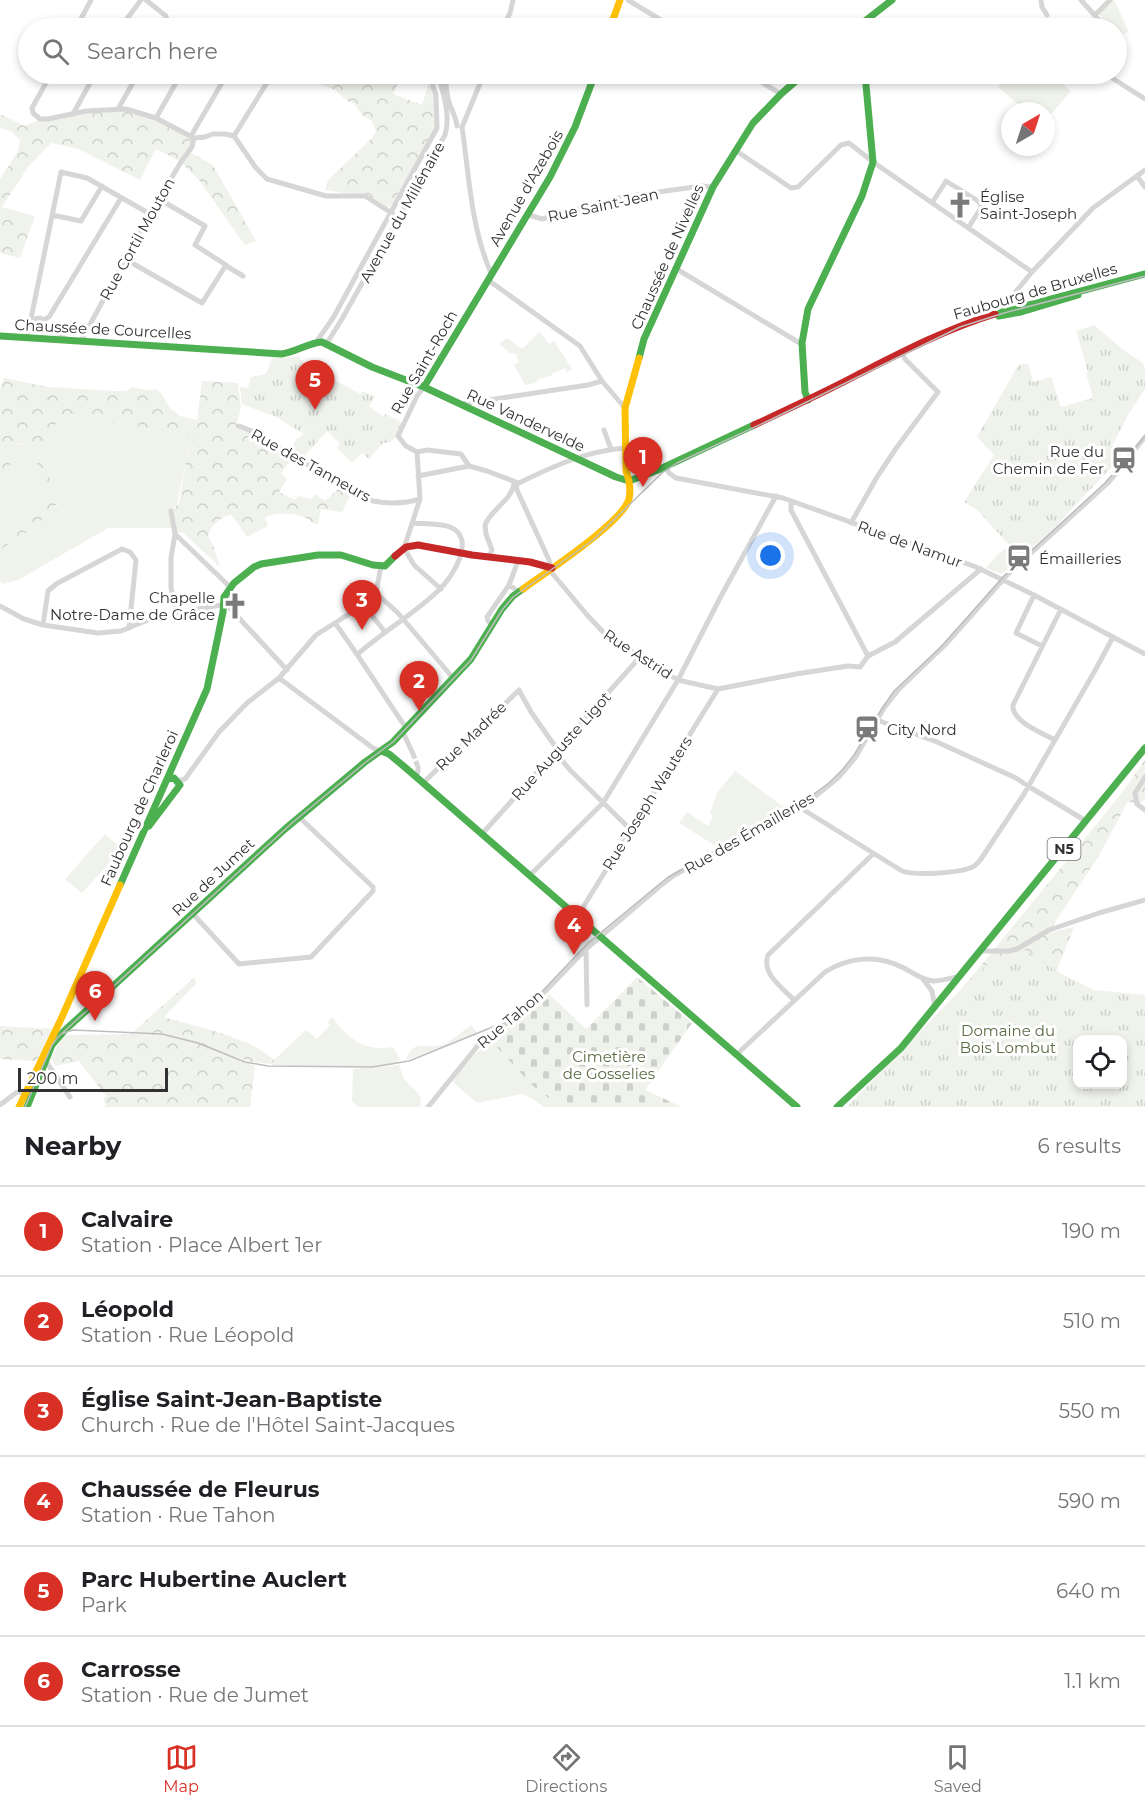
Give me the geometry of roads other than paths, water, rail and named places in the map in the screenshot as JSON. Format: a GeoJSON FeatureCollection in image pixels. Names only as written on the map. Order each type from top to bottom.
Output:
{"type":"FeatureCollection","features":[{"type":"Feature","properties":{"kind":"main road"},"geometry":{"type":"LineString","coordinates":[[614,18],[620,0]]}},
{"type":"Feature","properties":{"kind":"main road"},"geometry":{"type":"LineString","coordinates":[[870,18],[892,0]]}},
{"type":"Feature","properties":{"kind":"main road","name":"Avenue d'Azebois"},"geometry":{"type":"LineString","coordinates":[[490,277],[544,189],[576,127],[591,84]]}},
{"type":"Feature","properties":{"kind":"main road","name":"Chaussée de Nivelles"},"geometry":{"type":"LineString","coordinates":[[627,503],[629,481],[626,471],[625,408],[644,339],[713,187],[753,123],[792,84]]}},
{"type":"Feature","properties":{"kind":"main road"},"geometry":{"type":"LineString","coordinates":[[808,400],[802,343],[808,309],[862,196],[873,162],[866,84]]}},
{"type":"Feature","properties":{"kind":"main road","name":"Faubourg de Bruxelles"},"geometry":{"type":"LineString","coordinates":[[629,481],[666,467],[956,327],[1145,274]]}},
{"type":"Feature","properties":{"kind":"main road","name":"Rue Saint-Roch"},"geometry":{"type":"LineString","coordinates":[[424,387],[490,277]]}},
{"type":"Feature","properties":{"kind":"main road","name":"Faubourg de Bruxelles"},"geometry":{"type":"LineString","coordinates":[[1011,311],[1145,278]]}},
{"type":"Feature","properties":{"kind":"main road","name":"Chaussée de Courcelles"},"geometry":{"type":"LineString","coordinates":[[0,336],[290,354],[317,341]]}},
{"type":"Feature","properties":{"kind":"main road","name":"Rue Vandervelde"},"geometry":{"type":"LineString","coordinates":[[317,341],[327,343],[372,367],[424,387],[461,405],[474,407],[574,458],[629,481]]}},
{"type":"Feature","properties":{"kind":"main road","name":"Rue de Jumet"},"geometry":{"type":"LineString","coordinates":[[66,1023],[193,914],[299,817],[405,730],[475,654],[505,605],[518,591],[594,538],[627,503]]}},
{"type":"Feature","properties":{"kind":"main road"},"geometry":{"type":"LineString","coordinates":[[230,588],[261,564],[336,554],[385,566],[404,548],[412,546],[426,546],[552,568]]}},
{"type":"Feature","properties":{"kind":"main road","name":"Faubourg de Charleroi"},"geometry":{"type":"LineString","coordinates":[[66,1023],[81,978],[162,792],[173,778],[207,689],[225,604],[224,597],[230,588]]}},
{"type":"Feature","properties":{"kind":"main road","name":"N5"},"geometry":{"type":"LineString","coordinates":[[837,1107],[901,1048],[963,975],[1145,748]]}},
{"type":"Feature","properties":{"kind":"main road"},"geometry":{"type":"LineString","coordinates":[[381,751],[389,754],[424,783],[796,1107]]}},
{"type":"Feature","properties":{"kind":"main road"},"geometry":{"type":"LineString","coordinates":[[81,978],[151,824],[180,785],[173,778]]}},
{"type":"Feature","properties":{"kind":"main road"},"geometry":{"type":"LineString","coordinates":[[162,792],[171,798]]}},
{"type":"Feature","properties":{"kind":"main road"},"geometry":{"type":"LineString","coordinates":[[43,1060],[66,1023]]}},
{"type":"Feature","properties":{"kind":"main road"},"geometry":{"type":"LineString","coordinates":[[27,1107],[29,1094],[43,1060],[66,1023]]}},
{"type":"Feature","properties":{"kind":"main road"},"geometry":{"type":"LineString","coordinates":[[19,1107],[29,1094]]}},
{"type":"Feature","properties":{"kind":"street"},"geometry":{"type":"LineString","coordinates":[[81,18],[91,0]]}},
{"type":"Feature","properties":{"kind":"street"},"geometry":{"type":"LineString","coordinates":[[128,18],[141,0]]}},
{"type":"Feature","properties":{"kind":"street"},"geometry":{"type":"LineString","coordinates":[[146,0],[166,18]]}},
{"type":"Feature","properties":{"kind":"street"},"geometry":{"type":"LineString","coordinates":[[508,18],[513,0]]}},
{"type":"Feature","properties":{"kind":"street"},"geometry":{"type":"LineString","coordinates":[[628,0],[658,18]]}},
{"type":"Feature","properties":{"kind":"street"},"geometry":{"type":"LineString","coordinates":[[1041,0],[1041,7],[1047,15]]}},
{"type":"Feature","properties":{"kind":"street"},"geometry":{"type":"LineString","coordinates":[[1081,0],[1098,18]]}},
{"type":"Feature","properties":{"kind":"street"},"geometry":{"type":"LineString","coordinates":[[1095,15],[1110,0]]}},
{"type":"Feature","properties":{"kind":"street"},"geometry":{"type":"LineString","coordinates":[[45,84],[32,108],[33,113],[40,118],[48,119],[86,111],[126,109],[156,118],[192,137],[225,134],[234,136],[256,168],[267,179],[326,196],[364,196],[398,217]]}},
{"type":"Feature","properties":{"kind":"street"},"geometry":{"type":"LineString","coordinates":[[73,114],[90,84]]}},
{"type":"Feature","properties":{"kind":"street"},"geometry":{"type":"LineString","coordinates":[[118,109],[132,84]]}},
{"type":"Feature","properties":{"kind":"street"},"geometry":{"type":"LineString","coordinates":[[156,118],[175,84]]}},
{"type":"Feature","properties":{"kind":"street","name":"Rue Cortil Mouton"},"geometry":{"type":"LineString","coordinates":[[81,341],[150,214],[192,147],[192,137],[221,84]]}},
{"type":"Feature","properties":{"kind":"street"},"geometry":{"type":"LineString","coordinates":[[234,136],[266,84]]}},
{"type":"Feature","properties":{"kind":"street","name":"Avenue du Millénaire"},"geometry":{"type":"LineString","coordinates":[[317,341],[343,300],[437,128],[435,95],[432,84]]}},
{"type":"Feature","properties":{"kind":"street","name":"Avenue du Millénaire"},"geometry":{"type":"LineString","coordinates":[[327,343],[445,135],[447,127],[445,102],[440,84]]}},
{"type":"Feature","properties":{"kind":"street"},"geometry":{"type":"LineString","coordinates":[[446,84],[459,126],[476,222],[490,277],[580,346],[602,381],[625,408]]}},
{"type":"Feature","properties":{"kind":"street"},"geometry":{"type":"LineString","coordinates":[[459,126],[479,84]]}},
{"type":"Feature","properties":{"kind":"street"},"geometry":{"type":"LineString","coordinates":[[764,84],[780,94]]}},
{"type":"Feature","properties":{"kind":"street"},"geometry":{"type":"LineString","coordinates":[[1121,84],[1145,99]]}},
{"type":"Feature","properties":{"kind":"street"},"geometry":{"type":"LineString","coordinates":[[437,128],[459,126]]}},
{"type":"Feature","properties":{"kind":"street"},"geometry":{"type":"LineString","coordinates":[[735,150],[790,188],[795,188],[841,145],[849,143],[1032,272]]}},
{"type":"Feature","properties":{"kind":"street"},"geometry":{"type":"LineString","coordinates":[[1011,311],[1010,303],[1014,294],[1032,272],[1093,208],[1145,170]]}},
{"type":"Feature","properties":{"kind":"street"},"geometry":{"type":"LineString","coordinates":[[27,338],[61,172],[87,178],[150,214]]}},
{"type":"Feature","properties":{"kind":"street"},"geometry":{"type":"LineString","coordinates":[[1137,176],[1145,187]]}},
{"type":"Feature","properties":{"kind":"street"},"geometry":{"type":"LineString","coordinates":[[932,203],[946,181],[978,201],[981,208],[968,228]]}},
{"type":"Feature","properties":{"kind":"street"},"geometry":{"type":"LineString","coordinates":[[51,216],[81,221],[102,186]]}},
{"type":"Feature","properties":{"kind":"street","name":"Rue Saint-Jean"},"geometry":{"type":"LineString","coordinates":[[529,215],[542,219],[623,197],[701,186],[713,187]]}},
{"type":"Feature","properties":{"kind":"street"},"geometry":{"type":"LineString","coordinates":[[43,320],[49,316],[121,198]]}},
{"type":"Feature","properties":{"kind":"street"},"geometry":{"type":"LineString","coordinates":[[159,199],[204,226],[195,245],[243,276]]}},
{"type":"Feature","properties":{"kind":"street"},"geometry":{"type":"LineString","coordinates":[[125,259],[202,303],[225,265]]}},
{"type":"Feature","properties":{"kind":"street"},"geometry":{"type":"LineString","coordinates":[[675,268],[802,343]]}},
{"type":"Feature","properties":{"kind":"street"},"geometry":{"type":"LineString","coordinates":[[343,300],[350,304]]}},
{"type":"Feature","properties":{"kind":"street"},"geometry":{"type":"LineString","coordinates":[[31,321],[37,318],[43,320],[67,340]]}},
{"type":"Feature","properties":{"kind":"street"},"geometry":{"type":"LineString","coordinates":[[851,523],[877,477],[938,392],[902,354]]}},
{"type":"Feature","properties":{"kind":"street"},"geometry":{"type":"LineString","coordinates":[[474,407],[511,396],[602,381]]}},
{"type":"Feature","properties":{"kind":"street","name":"Rue Saint-Roch"},"geometry":{"type":"LineString","coordinates":[[417,452],[406,446],[398,436],[417,396],[424,387]]}},
{"type":"Feature","properties":{"kind":"street","name":"Rue des Tanneurs"},"geometry":{"type":"LineString","coordinates":[[238,426],[259,434],[296,458],[373,501],[406,503],[420,499]]}},
{"type":"Feature","properties":{"kind":"street"},"geometry":{"type":"LineString","coordinates":[[604,430],[611,449]]}},
{"type":"Feature","properties":{"kind":"street"},"geometry":{"type":"LineString","coordinates":[[1002,580],[1109,482],[1145,437]]}},
{"type":"Feature","properties":{"kind":"street"},"geometry":{"type":"LineString","coordinates":[[418,476],[469,466],[519,483],[574,458],[625,448]]}},
{"type":"Feature","properties":{"kind":"street"},"geometry":{"type":"LineString","coordinates":[[441,589],[414,565],[404,548],[420,499],[417,452],[427,450],[461,454],[469,466]]}},
{"type":"Feature","properties":{"kind":"street","name":"Rue de Namur"},"geometry":{"type":"LineString","coordinates":[[666,467],[669,473],[676,478],[776,496],[981,569],[1145,654]]}},
{"type":"Feature","properties":{"kind":"street"},"geometry":{"type":"LineString","coordinates":[[489,556],[492,550],[484,525],[486,520],[515,490],[515,482]]}},
{"type":"Feature","properties":{"kind":"street","name":"Rue Astrid"},"geometry":{"type":"LineString","coordinates":[[515,490],[553,574],[602,632],[678,680],[718,690]]}},
{"type":"Feature","properties":{"kind":"street"},"geometry":{"type":"LineString","coordinates":[[529,876],[603,803],[678,680],[776,496]]}},
{"type":"Feature","properties":{"kind":"street"},"geometry":{"type":"LineString","coordinates":[[791,501],[791,510],[868,656]]}},
{"type":"Feature","properties":{"kind":"street"},"geometry":{"type":"LineString","coordinates":[[171,511],[175,534],[171,558],[171,588],[177,611]]}},
{"type":"Feature","properties":{"kind":"street"},"geometry":{"type":"LineString","coordinates":[[358,654],[441,589],[462,554],[463,543],[454,530],[448,526],[412,523]]}},
{"type":"Feature","properties":{"kind":"street"},"geometry":{"type":"LineString","coordinates":[[175,534],[230,588]]}},
{"type":"Feature","properties":{"kind":"street"},"geometry":{"type":"LineString","coordinates":[[42,625],[48,591],[56,584],[122,549],[130,552],[136,560],[129,628]]}},
{"type":"Feature","properties":{"kind":"street"},"geometry":{"type":"LineString","coordinates":[[482,623],[509,585],[518,561]]}},
{"type":"Feature","properties":{"kind":"street"},"geometry":{"type":"LineString","coordinates":[[173,778],[185,778],[219,732],[247,703],[287,670],[316,635],[376,593],[381,566]]}},
{"type":"Feature","properties":{"kind":"street"},"geometry":{"type":"LineString","coordinates":[[718,690],[796,674],[848,666],[860,667],[868,656],[890,646],[981,569]]}},
{"type":"Feature","properties":{"kind":"street","name":"Rue des Émailleries"},"geometry":{"type":"LineString","coordinates":[[600,937],[673,876],[820,793],[845,770],[860,750],[890,700],[946,644],[1002,580]]}},
{"type":"Feature","properties":{"kind":"street"},"geometry":{"type":"LineString","coordinates":[[509,585],[518,591]]}},
{"type":"Feature","properties":{"kind":"street"},"geometry":{"type":"LineString","coordinates":[[376,593],[403,619],[453,678]]}},
{"type":"Feature","properties":{"kind":"street"},"geometry":{"type":"LineString","coordinates":[[1034,595],[1016,633],[1042,646]]}},
{"type":"Feature","properties":{"kind":"street"},"geometry":{"type":"LineString","coordinates":[[0,606],[24,619],[42,625],[98,633],[121,631],[177,611],[225,604],[287,670]]}},
{"type":"Feature","properties":{"kind":"street"},"geometry":{"type":"LineString","coordinates":[[1055,740],[1016,718],[1012,711],[1061,609]]}},
{"type":"Feature","properties":{"kind":"street"},"geometry":{"type":"LineString","coordinates":[[370,613],[385,632]]}},
{"type":"Feature","properties":{"kind":"street"},"geometry":{"type":"LineString","coordinates":[[487,617],[493,625]]}},
{"type":"Feature","properties":{"kind":"street"},"geometry":{"type":"LineString","coordinates":[[335,623],[358,654],[405,730],[413,754]]}},
{"type":"Feature","properties":{"kind":"street"},"geometry":{"type":"LineString","coordinates":[[801,805],[804,810],[894,868],[912,874],[972,868],[981,859],[1028,786],[1113,637]]}},
{"type":"Feature","properties":{"kind":"street","name":"Rue Auguste Ligot"},"geometry":{"type":"LineString","coordinates":[[482,834],[640,657]]}},
{"type":"Feature","properties":{"kind":"street"},"geometry":{"type":"LineString","coordinates":[[279,678],[381,751]]}},
{"type":"Feature","properties":{"kind":"street","name":"Rue Madrée"},"geometry":{"type":"LineString","coordinates":[[424,783],[519,690],[556,751]]}},
{"type":"Feature","properties":{"kind":"street","name":"Rue Joseph Wauters"},"geometry":{"type":"LineString","coordinates":[[577,917],[718,690]]}},
{"type":"Feature","properties":{"kind":"street"},"geometry":{"type":"LineString","coordinates":[[877,720],[946,746],[1016,778],[1086,821]]}},
{"type":"Feature","properties":{"kind":"street"},"geometry":{"type":"LineString","coordinates":[[556,751],[570,770],[631,830]]}},
{"type":"Feature","properties":{"kind":"street"},"geometry":{"type":"LineString","coordinates":[[415,776],[418,766]]}},
{"type":"Feature","properties":{"kind":"street"},"geometry":{"type":"LineString","coordinates":[[1145,777],[1137,788],[1135,797],[1138,806],[1145,810]]}},
{"type":"Feature","properties":{"kind":"street"},"geometry":{"type":"LineString","coordinates":[[193,914],[239,964],[311,957],[373,891],[373,887],[299,817]]}},
{"type":"Feature","properties":{"kind":"street"},"geometry":{"type":"LineString","coordinates":[[794,1000],[769,974],[766,962],[768,955],[873,854]]}},
{"type":"Feature","properties":{"kind":"street"},"geometry":{"type":"LineString","coordinates":[[982,951],[1017,949],[1049,930],[1145,900]]}},
{"type":"Feature","properties":{"kind":"street","name":"Rue Tahon"},"geometry":{"type":"LineString","coordinates":[[428,1107],[480,1043],[535,1002],[600,937]]}},
{"type":"Feature","properties":{"kind":"street"},"geometry":{"type":"LineString","coordinates":[[586,949],[587,1005]]}},
{"type":"Feature","properties":{"kind":"street"},"geometry":{"type":"LineString","coordinates":[[736,1055],[825,972],[850,960],[864,958],[890,962],[921,978],[936,981],[963,975]]}},
{"type":"Feature","properties":{"kind":"street"},"geometry":{"type":"LineString","coordinates":[[921,978],[932,992],[935,1008]]}},
{"type":"Feature","properties":{"kind":"street"},"geometry":{"type":"LineString","coordinates":[[43,1060],[70,1097]]}},
{"type":"Feature","properties":{"kind":"street"},"geometry":{"type":"LineString","coordinates":[[0,1105],[18,1092],[29,1094]]}},
{"type":"Feature","properties":{"kind":"tunnel"},"geometry":{"type":"LineString","coordinates":[[413,754],[418,767]]}},
{"type":"Feature","properties":{"kind":"tram line"},"geometry":{"type":"LineString","coordinates":[[25,1107],[52,1045],[58,1037],[292,823],[393,742],[471,660],[502,610],[513,597],[593,540],[662,473],[677,463],[960,327],[1004,313],[1145,276]]}},
{"type":"Feature","properties":{"kind":"tram line"},"geometry":{"type":"LineString","coordinates":[[61,1034],[73,1030],[162,1034],[198,1043],[245,1062],[268,1066],[372,1067],[409,1061],[505,1022],[533,1001],[588,943],[667,878],[805,800],[828,784],[854,755],[894,691],[940,648],[1005,575],[1105,483],[1145,436]]}},
{"type":"Feature","properties":{"kind":"place","name":"Église Saint-Joseph"},"geometry":{"type":"Point","coordinates":[960,205]}},
{"type":"Feature","properties":{"kind":"place","name":"Parc Hubertine Auclert"},"geometry":{"type":"Point","coordinates":[315,410]}},
{"type":"Feature","properties":{"kind":"place","name":"Rue du Chemin de Fer"},"geometry":{"type":"Point","coordinates":[1124,460]}},
{"type":"Feature","properties":{"kind":"place","name":"Calvaire"},"geometry":{"type":"Point","coordinates":[643,487]}},
{"type":"Feature","properties":{"kind":"place","name":"Émailleries"},"geometry":{"type":"Point","coordinates":[1019,558]}},
{"type":"Feature","properties":{"kind":"place","name":"Chapelle Notre-Dame de Grâce"},"geometry":{"type":"Point","coordinates":[235,606]}},
{"type":"Feature","properties":{"kind":"place","name":"Église Saint-Jean-Baptiste"},"geometry":{"type":"Point","coordinates":[362,630]}},
{"type":"Feature","properties":{"kind":"place","name":"Léopold"},"geometry":{"type":"Point","coordinates":[419,711]}},
{"type":"Feature","properties":{"kind":"place","name":"City Nord"},"geometry":{"type":"Point","coordinates":[867,729]}},
{"type":"Feature","properties":{"kind":"place","name":"Chaussée de Fleurus"},"geometry":{"type":"Point","coordinates":[574,955]}},
{"type":"Feature","properties":{"kind":"place","name":"Carrosse"},"geometry":{"type":"Point","coordinates":[95,1021]}},
{"type":"Feature","properties":{"kind":"park label","name":"Domaine du Bois Lombut"},"geometry":{"type":"Point","coordinates":[1008,1038]}},
{"type":"Feature","properties":{"kind":"park label","name":"Cimetière de Gosselies"},"geometry":{"type":"Point","coordinates":[609,1064]}}]}
